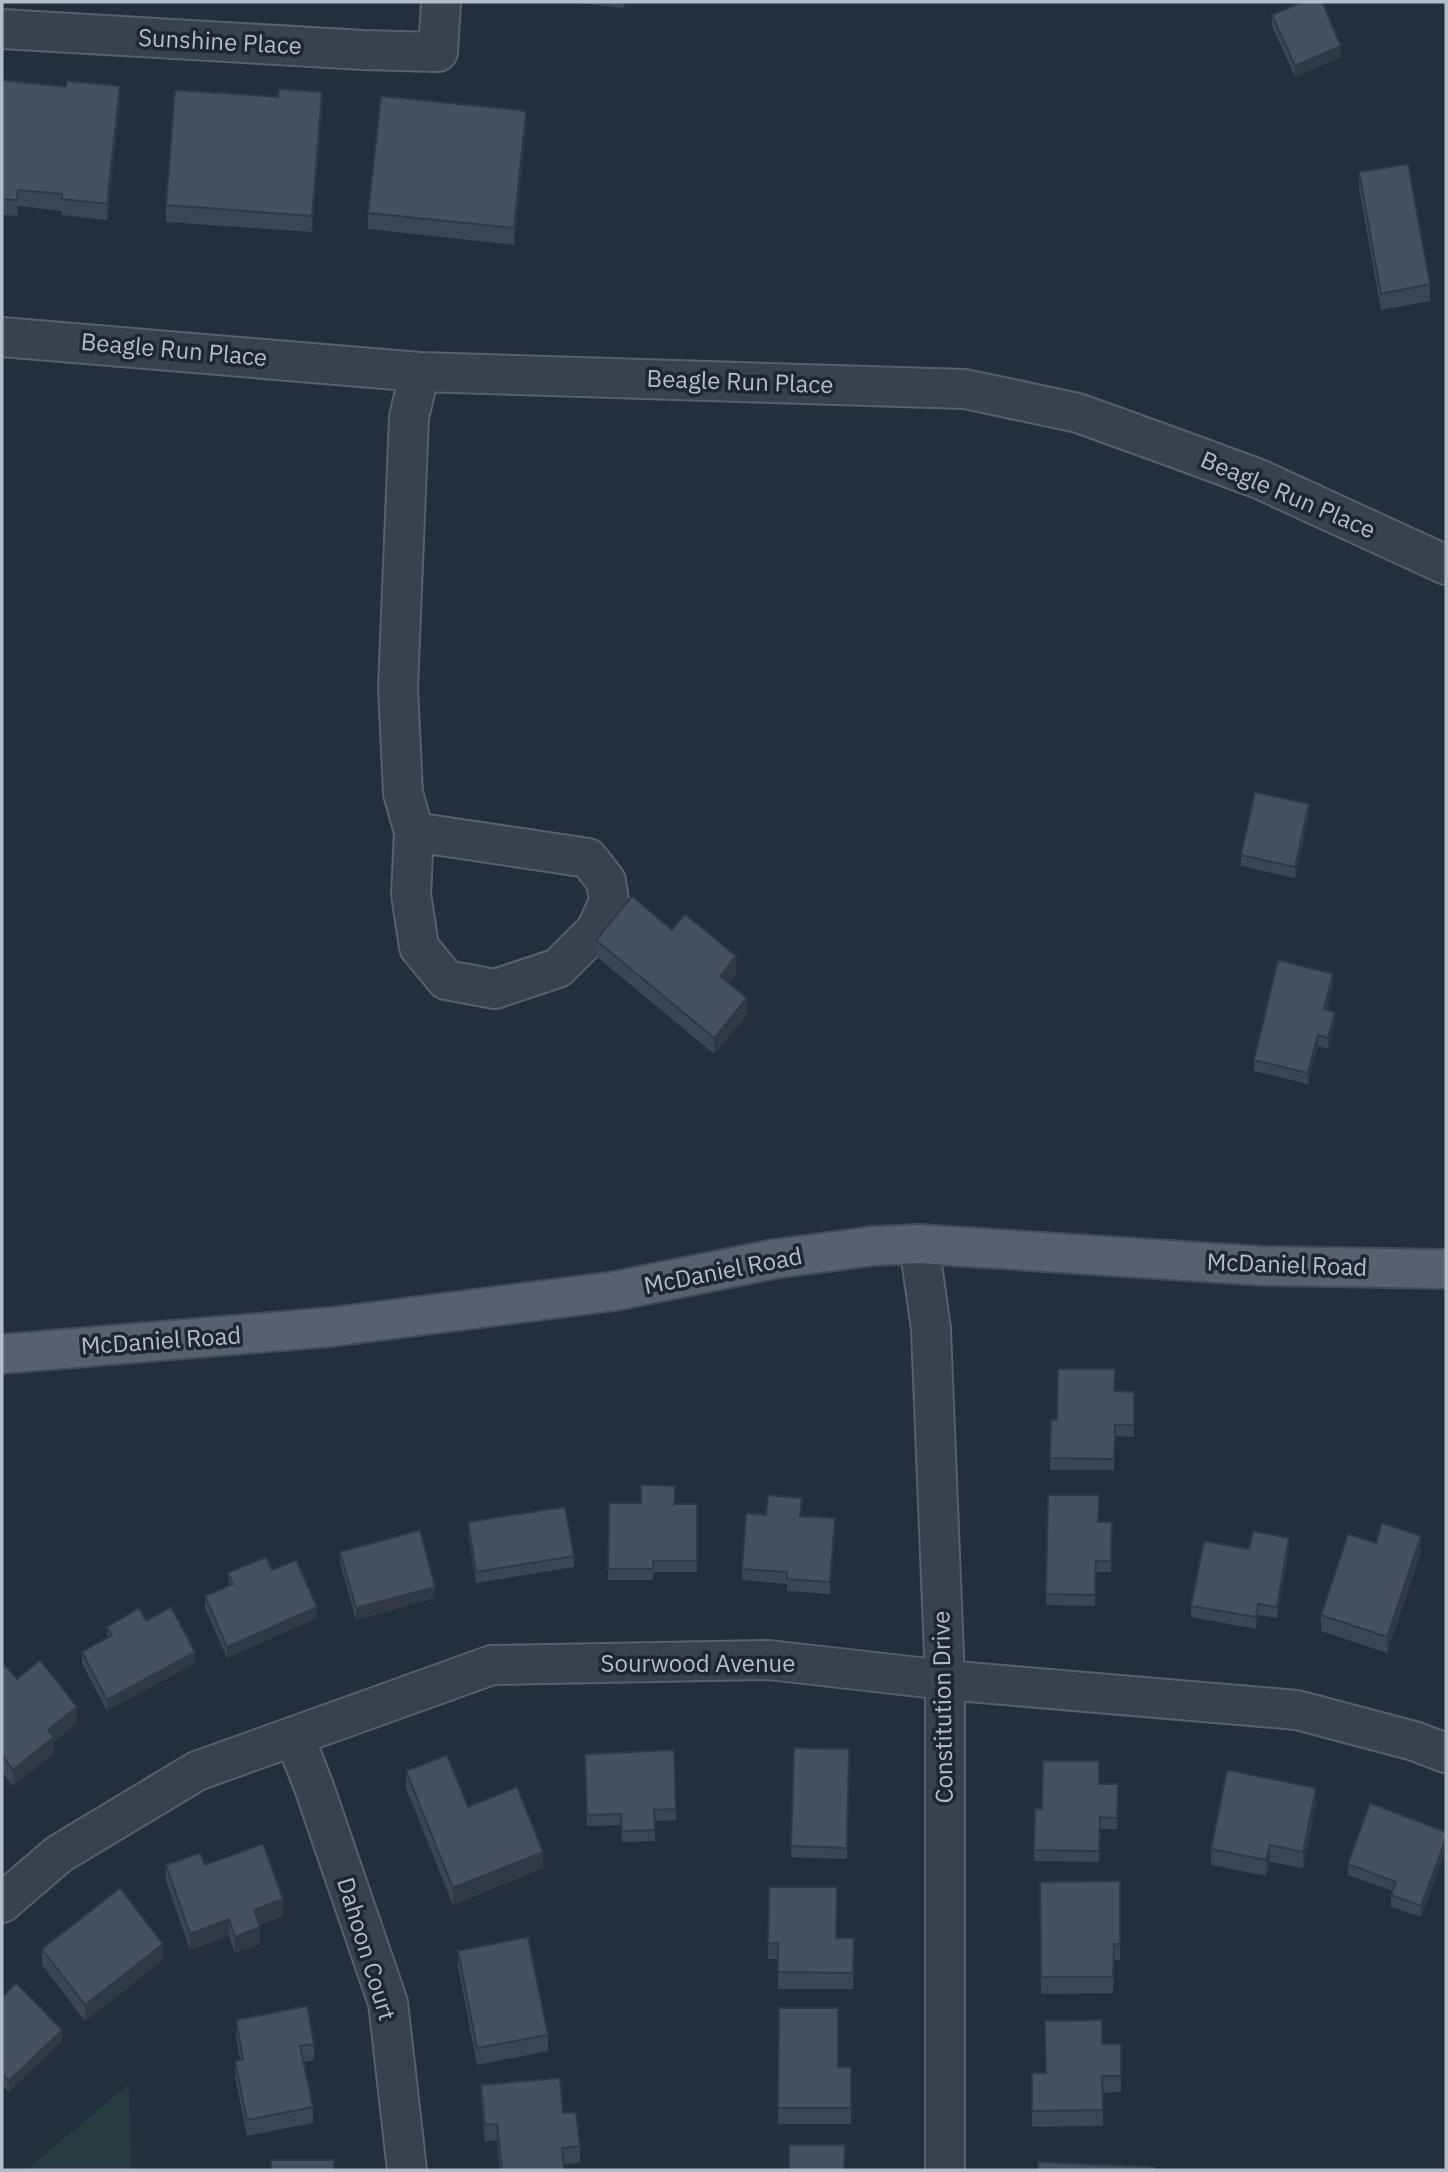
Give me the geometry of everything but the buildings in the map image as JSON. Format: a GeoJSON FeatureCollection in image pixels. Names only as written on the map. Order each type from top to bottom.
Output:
{"type":"FeatureCollection","features":[{"type":"Feature","properties":{"kind":"main road","name":"McDaniel Road"},"geometry":{"type":"LineString","coordinates":[[2,1354],[343,1325],[615,1291],[774,1259],[873,1246],[919,1244],[1264,1266],[1446,1269]]}},
{"type":"Feature","properties":{"kind":"street","name":"Sunshine Place"},"geometry":{"type":"LineString","coordinates":[[2,29],[438,52],[440,2]]}},
{"type":"Feature","properties":{"kind":"street","name":"Beagle Run Place"},"geometry":{"type":"LineString","coordinates":[[2,337],[419,372],[965,389],[1078,414],[1175,447],[1259,479],[1446,565]]}},
{"type":"Feature","properties":{"kind":"street"},"geometry":{"type":"LineString","coordinates":[[414,832],[589,858],[606,881],[609,901],[596,930],[558,968],[495,989],[446,980],[418,947],[411,894],[414,832],[403,793],[398,688],[409,417],[419,372]]}},
{"type":"Feature","properties":{"kind":"street","name":"Constitution Drive"},"geometry":{"type":"LineString","coordinates":[[919,1244],[931,1329],[945,1680],[945,2170]]}},
{"type":"Feature","properties":{"kind":"street","name":"Sourwood Avenue"},"geometry":{"type":"LineString","coordinates":[[2,1903],[59,1854],[197,1771],[492,1665],[769,1660],[945,1680],[1297,1710],[1446,1753]]}},
{"type":"Feature","properties":{"kind":"street","name":"Dahoon Court"},"geometry":{"type":"LineString","coordinates":[[294,1736],[388,2003],[407,2170]]}},
{"type":"Feature","properties":{"kind":"green space"},"geometry":{"type":"Polygon","coordinates":[[[129,2084],[132,2170],[26,2170],[129,2084]]]}}]}
